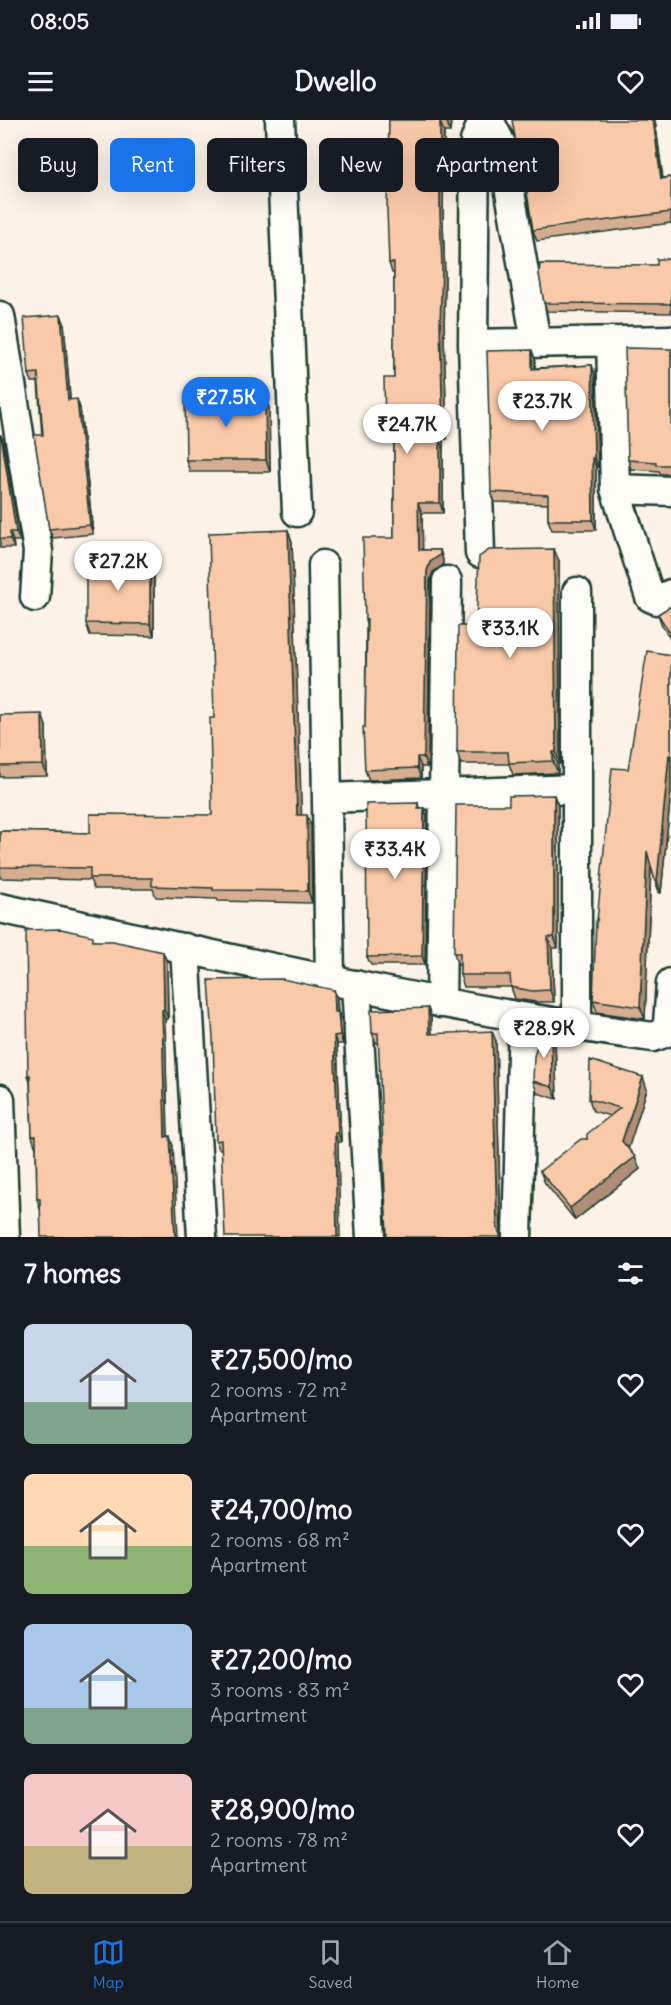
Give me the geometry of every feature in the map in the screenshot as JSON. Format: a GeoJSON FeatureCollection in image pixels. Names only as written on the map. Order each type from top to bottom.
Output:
{"type":"FeatureCollection","features":[{"type":"Feature","properties":{"kind":"street"},"geometry":{"type":"LineString","coordinates":[[280,120],[297,512]]}},
{"type":"Feature","properties":{"kind":"street"},"geometry":{"type":"LineString","coordinates":[[480,553],[473,344],[475,141],[483,120]]}},
{"type":"Feature","properties":{"kind":"street"},"geometry":{"type":"LineString","coordinates":[[489,120],[502,146],[536,342]]}},
{"type":"Feature","properties":{"kind":"street"},"geometry":{"type":"LineString","coordinates":[[0,316],[38,551],[35,597]]}},
{"type":"Feature","properties":{"kind":"street"},"geometry":{"type":"LineString","coordinates":[[473,344],[671,340]]}},
{"type":"Feature","properties":{"kind":"street"},"geometry":{"type":"LineString","coordinates":[[611,341],[615,489],[650,597],[657,600],[671,594]]}},
{"type":"Feature","properties":{"kind":"street"},"geometry":{"type":"LineString","coordinates":[[615,489],[671,491]]}},
{"type":"Feature","properties":{"kind":"street"},"geometry":{"type":"LineString","coordinates":[[323,565],[327,798],[343,982],[371,1237]]}},
{"type":"Feature","properties":{"kind":"street"},"geometry":{"type":"LineString","coordinates":[[441,1004],[447,581]]}},
{"type":"Feature","properties":{"kind":"street"},"geometry":{"type":"LineString","coordinates":[[577,592],[577,1027]]}},
{"type":"Feature","properties":{"kind":"street"},"geometry":{"type":"LineString","coordinates":[[327,798],[577,789]]}},
{"type":"Feature","properties":{"kind":"street"},"geometry":{"type":"LineString","coordinates":[[0,908],[441,1004],[577,1027],[653,1037],[664,1033],[668,1023],[671,983]]}},
{"type":"Feature","properties":{"kind":"street"},"geometry":{"type":"LineString","coordinates":[[186,948],[201,1237]]}},
{"type":"Feature","properties":{"kind":"street"},"geometry":{"type":"LineString","coordinates":[[517,1237],[523,1018]]}},
{"type":"Feature","properties":{"kind":"street"},"geometry":{"type":"LineString","coordinates":[[0,1099],[5,1237]]}},
{"type":"Feature","properties":{"kind":"building"},"geometry":{"type":"Polygon","coordinates":[[[389,120],[447,120],[447,122],[440,122],[440,138],[415,138],[415,192],[440,192],[443,429],[440,429],[440,503],[418,503],[419,550],[440,550],[440,555],[430,562],[427,571],[423,757],[417,757],[417,768],[365,770],[363,727],[365,727],[367,619],[365,619],[363,538],[394,538],[394,430],[385,430],[384,378],[394,378],[394,263],[389,263],[387,192],[403,192],[403,138],[389,138],[389,120]]]}},
{"type":"Feature","properties":{"kind":"building"},"geometry":{"type":"Polygon","coordinates":[[[512,120],[653,120],[661,179],[671,177],[671,212],[533,230],[527,192],[559,192],[559,138],[515,138],[512,120]]]}},
{"type":"Feature","properties":{"kind":"building"},"geometry":{"type":"Polygon","coordinates":[[[657,259],[671,259],[671,304],[544,303],[539,274],[540,264],[657,265],[657,259]]]}},
{"type":"Feature","properties":{"kind":"building"},"geometry":{"type":"Polygon","coordinates":[[[61,315],[68,400],[77,399],[90,525],[49,529],[34,435],[43,435],[38,373],[29,374],[24,318],[61,315]]]}},
{"type":"Feature","properties":{"kind":"building"},"geometry":{"type":"Polygon","coordinates":[[[625,348],[671,349],[671,465],[628,460],[625,348]]]}},
{"type":"Feature","properties":{"kind":"building"},"geometry":{"type":"Polygon","coordinates":[[[532,350],[532,369],[592,365],[593,520],[548,520],[548,495],[491,492],[487,351],[532,350]]]}},
{"type":"Feature","properties":{"kind":"building"},"geometry":{"type":"Polygon","coordinates":[[[265,396],[266,460],[186,460],[185,397],[265,396]]]}},
{"type":"Feature","properties":{"kind":"building"},"geometry":{"type":"Polygon","coordinates":[[[0,435],[16,532],[10,532],[10,539],[0,539],[0,435]]]}},
{"type":"Feature","properties":{"kind":"building"},"geometry":{"type":"Polygon","coordinates":[[[288,530],[297,815],[307,815],[308,891],[213,890],[213,888],[152,886],[152,878],[90,878],[90,868],[0,867],[0,831],[90,833],[90,814],[212,815],[210,718],[214,718],[209,533],[288,530]]]}},
{"type":"Feature","properties":{"kind":"building"},"geometry":{"type":"Polygon","coordinates":[[[554,549],[556,752],[553,752],[553,761],[509,763],[508,752],[457,752],[458,626],[476,626],[479,557],[489,550],[554,549]]]}},
{"type":"Feature","properties":{"kind":"building"},"geometry":{"type":"Polygon","coordinates":[[[86,561],[150,561],[150,624],[86,623],[86,561]]]}},
{"type":"Feature","properties":{"kind":"building"},"geometry":{"type":"Polygon","coordinates":[[[671,606],[671,635],[658,614],[671,606]]]}},
{"type":"Feature","properties":{"kind":"building"},"geometry":{"type":"Polygon","coordinates":[[[647,651],[671,655],[671,755],[669,755],[657,881],[655,881],[647,851],[640,1007],[593,1000],[596,921],[612,768],[628,769],[647,651]]]}},
{"type":"Feature","properties":{"kind":"building"},"geometry":{"type":"Polygon","coordinates":[[[42,714],[43,765],[0,766],[0,715],[42,714]]]}},
{"type":"Feature","properties":{"kind":"building"},"geometry":{"type":"Polygon","coordinates":[[[554,795],[554,937],[548,937],[550,990],[532,991],[511,987],[510,975],[460,975],[460,953],[454,953],[456,805],[509,805],[509,796],[554,795]]]}},
{"type":"Feature","properties":{"kind":"building"},"geometry":{"type":"Polygon","coordinates":[[[418,803],[418,808],[424,808],[422,956],[367,957],[366,804],[418,803]]]}},
{"type":"Feature","properties":{"kind":"building"},"geometry":{"type":"Polygon","coordinates":[[[61,929],[93,936],[93,941],[113,941],[163,952],[165,1137],[170,1136],[175,1237],[41,1237],[40,1199],[37,1199],[36,1136],[32,1136],[30,1075],[28,1075],[26,930],[61,929]]]}},
{"type":"Feature","properties":{"kind":"building"},"geometry":{"type":"Polygon","coordinates":[[[282,979],[334,990],[335,1012],[338,1012],[340,1035],[334,1036],[338,1133],[335,1133],[337,1237],[225,1237],[221,1140],[216,1141],[209,980],[282,979]]]}},
{"type":"Feature","properties":{"kind":"building"},"geometry":{"type":"Polygon","coordinates":[[[428,1008],[429,1034],[492,1031],[497,1227],[501,1237],[387,1237],[378,1033],[372,1033],[371,1010],[428,1008]]]}},
{"type":"Feature","properties":{"kind":"building"},"geometry":{"type":"Polygon","coordinates":[[[543,1026],[551,1027],[552,1087],[533,1081],[534,1056],[543,1026]]]}},
{"type":"Feature","properties":{"kind":"building"},"geometry":{"type":"Polygon","coordinates":[[[590,1060],[643,1077],[622,1141],[635,1157],[570,1208],[540,1171],[581,1139],[587,1139],[587,1134],[620,1108],[589,1099],[590,1060]]]}}]}
